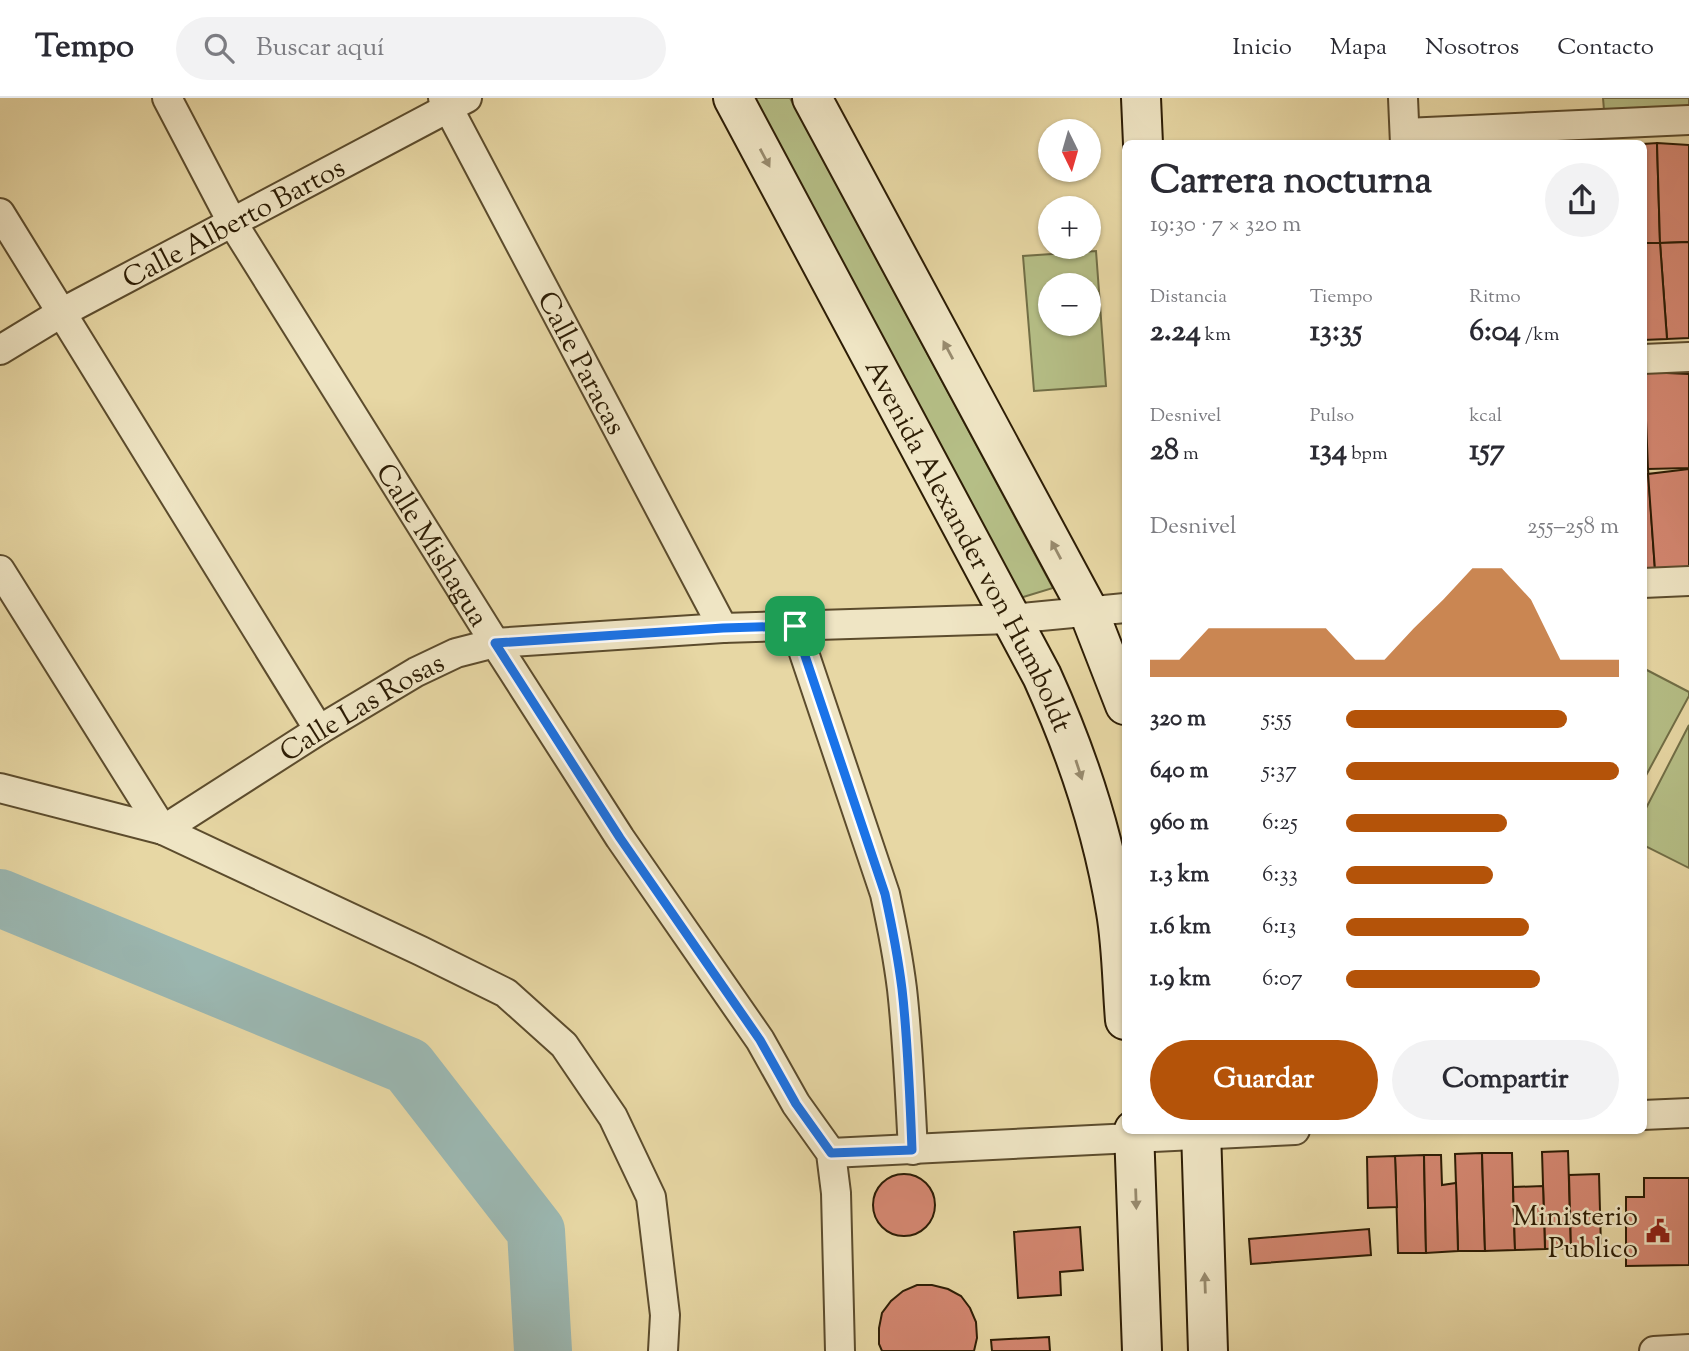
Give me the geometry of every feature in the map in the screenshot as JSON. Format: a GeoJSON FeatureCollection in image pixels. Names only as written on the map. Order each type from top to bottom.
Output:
{"type":"FeatureCollection","features":[{"type":"Feature","properties":{"kind":"main road","name":"Avenida Alexander von Humboldt"},"geometry":{"type":"LineString","coordinates":[[733,98],[1012,619],[1063,723],[1107,868],[1116,914],[1122,985]]}},
{"type":"Feature","properties":{"kind":"main road"},"geometry":{"type":"LineString","coordinates":[[812,98],[1107,609],[1122,689]]}},
{"type":"Feature","properties":{"kind":"main road"},"geometry":{"type":"LineString","coordinates":[[1141,98],[1143,140]]}},
{"type":"Feature","properties":{"kind":"main road"},"geometry":{"type":"LineString","coordinates":[[1134,1134],[1142,1351]]}},
{"type":"Feature","properties":{"kind":"main road"},"geometry":{"type":"LineString","coordinates":[[1201,1134],[1208,1351]]}},
{"type":"Feature","properties":{"kind":"street","name":"Calle Mishagua"},"geometry":{"type":"LineString","coordinates":[[167,98],[232,222],[495,643],[620,838],[760,1040],[796,1104],[831,1153],[836,1193],[840,1351]]}},
{"type":"Feature","properties":{"kind":"street"},"geometry":{"type":"LineString","coordinates":[[1403,98],[1405,138],[1689,120]]}},
{"type":"Feature","properties":{"kind":"street","name":"Calle Alberto Bartos"},"geometry":{"type":"LineString","coordinates":[[0,350],[61,313],[453,101]]}},
{"type":"Feature","properties":{"kind":"street","name":"Calle Paracas"},"geometry":{"type":"LineString","coordinates":[[453,101],[723,628]]}},
{"type":"Feature","properties":{"kind":"street"},"geometry":{"type":"LineString","coordinates":[[0,213],[319,730]]}},
{"type":"Feature","properties":{"kind":"street"},"geometry":{"type":"LineString","coordinates":[[1647,359],[1689,358]]}},
{"type":"Feature","properties":{"kind":"street"},"geometry":{"type":"LineString","coordinates":[[0,570],[163,830]]}},
{"type":"Feature","properties":{"kind":"street"},"geometry":{"type":"LineString","coordinates":[[1647,583],[1689,581]]}},
{"type":"Feature","properties":{"kind":"street","name":"Calle Las Rosas"},"geometry":{"type":"LineString","coordinates":[[163,830],[319,730],[416,672],[456,653],[495,643],[723,628],[1012,619],[1107,609]]}},
{"type":"Feature","properties":{"kind":"street"},"geometry":{"type":"LineString","coordinates":[[795,626],[887,905],[902,988],[912,1150]]}},
{"type":"Feature","properties":{"kind":"street"},"geometry":{"type":"LineString","coordinates":[[0,788],[163,830],[506,993],[564,1045],[613,1117],[651,1197],[665,1315],[663,1351]]}},
{"type":"Feature","properties":{"kind":"street"},"geometry":{"type":"LineString","coordinates":[[1647,1115],[1689,1113]]}},
{"type":"Feature","properties":{"kind":"street"},"geometry":{"type":"LineString","coordinates":[[831,1153],[1134,1134]]}},
{"type":"Feature","properties":{"kind":"street"},"geometry":{"type":"LineString","coordinates":[[1654,1351],[1689,1349]]}},
{"type":"Feature","properties":{"kind":"green space"},"geometry":{"type":"Polygon","coordinates":[[[751,98],[790,98],[1053,588],[1020,598],[751,98]]]}},
{"type":"Feature","properties":{"kind":"green space"},"geometry":{"type":"Polygon","coordinates":[[[1603,98],[1689,98],[1689,107],[1604,110],[1603,98]]]}},
{"type":"Feature","properties":{"kind":"green space"},"geometry":{"type":"Polygon","coordinates":[[[1038,255],[1038,259],[1097,259],[1098,273],[1038,273],[1038,336],[1101,336],[1101,318],[1106,386],[1034,391],[1023,256],[1038,255]]]}},
{"type":"Feature","properties":{"kind":"green space"},"geometry":{"type":"Polygon","coordinates":[[[1647,670],[1689,692],[1647,774],[1647,670]]]}},
{"type":"Feature","properties":{"kind":"green space"},"geometry":{"type":"Polygon","coordinates":[[[1689,725],[1689,868],[1647,847],[1647,806],[1689,725]]]}},
{"type":"Feature","properties":{"kind":"building"},"geometry":{"type":"Polygon","coordinates":[[[1657,143],[1660,243],[1647,243],[1647,144],[1657,143]]]}},
{"type":"Feature","properties":{"kind":"building"},"geometry":{"type":"Polygon","coordinates":[[[1657,143],[1689,145],[1689,242],[1660,243],[1657,143]]]}},
{"type":"Feature","properties":{"kind":"building"},"geometry":{"type":"Polygon","coordinates":[[[1689,242],[1689,338],[1667,339],[1660,243],[1689,242]]]}},
{"type":"Feature","properties":{"kind":"building"},"geometry":{"type":"Polygon","coordinates":[[[1647,243],[1660,243],[1667,339],[1647,340],[1647,243]]]}},
{"type":"Feature","properties":{"kind":"building"},"geometry":{"type":"Polygon","coordinates":[[[1647,372],[1689,374],[1689,468],[1648,469],[1647,372]]]}},
{"type":"Feature","properties":{"kind":"building"},"geometry":{"type":"Polygon","coordinates":[[[1647,469],[1655,570],[1647,571],[1647,469]]]}},
{"type":"Feature","properties":{"kind":"building"},"geometry":{"type":"Polygon","coordinates":[[[1689,469],[1689,569],[1655,570],[1648,474],[1689,469]]]}},
{"type":"Feature","properties":{"kind":"building"},"geometry":{"type":"Polygon","coordinates":[[[1568,1151],[1571,1248],[1545,1249],[1542,1152],[1568,1151]]]}},
{"type":"Feature","properties":{"kind":"building"},"geometry":{"type":"Polygon","coordinates":[[[1482,1153],[1485,1251],[1458,1251],[1455,1154],[1482,1153]]]}},
{"type":"Feature","properties":{"kind":"building"},"geometry":{"type":"Polygon","coordinates":[[[1482,1153],[1512,1153],[1515,1250],[1485,1251],[1482,1153]]]}},
{"type":"Feature","properties":{"kind":"building"},"geometry":{"type":"Polygon","coordinates":[[[1424,1155],[1426,1253],[1398,1253],[1395,1156],[1424,1155]]]}},
{"type":"Feature","properties":{"kind":"building"},"geometry":{"type":"Polygon","coordinates":[[[1424,1155],[1441,1155],[1442,1185],[1456,1183],[1458,1251],[1426,1253],[1424,1155]]]}},
{"type":"Feature","properties":{"kind":"building"},"geometry":{"type":"Polygon","coordinates":[[[1395,1156],[1397,1207],[1368,1208],[1367,1157],[1395,1156]]]}},
{"type":"Feature","properties":{"kind":"building"},"geometry":{"type":"Polygon","coordinates":[[[898,1174],[910,1174],[926,1183],[933,1193],[933,1217],[926,1227],[910,1236],[898,1236],[887,1231],[878,1222],[873,1211],[873,1199],[878,1188],[887,1179],[898,1174]]]}},
{"type":"Feature","properties":{"kind":"building"},"geometry":{"type":"Polygon","coordinates":[[[1599,1174],[1601,1247],[1571,1248],[1569,1175],[1599,1174]]]}},
{"type":"Feature","properties":{"kind":"building","name":"Ministerio Publico"},"geometry":{"type":"Polygon","coordinates":[[[1644,1178],[1689,1178],[1689,1265],[1626,1266],[1626,1197],[1644,1197],[1644,1178]]]}},
{"type":"Feature","properties":{"kind":"building"},"geometry":{"type":"Polygon","coordinates":[[[1543,1186],[1545,1249],[1515,1250],[1513,1187],[1543,1186]]]}},
{"type":"Feature","properties":{"kind":"building"},"geometry":{"type":"Polygon","coordinates":[[[1080,1227],[1083,1270],[1060,1272],[1061,1295],[1018,1298],[1014,1232],[1080,1227]]]}},
{"type":"Feature","properties":{"kind":"building"},"geometry":{"type":"Polygon","coordinates":[[[1369,1229],[1371,1255],[1251,1264],[1249,1239],[1369,1229]]]}},
{"type":"Feature","properties":{"kind":"building"},"geometry":{"type":"Polygon","coordinates":[[[917,1285],[948,1289],[961,1296],[976,1322],[974,1351],[882,1351],[879,1328],[882,1313],[903,1291],[917,1285]]]}},
{"type":"Feature","properties":{"kind":"building"},"geometry":{"type":"Polygon","coordinates":[[[1049,1337],[1050,1351],[992,1351],[991,1340],[1049,1337]]]}},
{"type":"Feature","properties":{"kind":"waterway"},"geometry":{"type":"LineString","coordinates":[[0,898],[408,1066],[536,1231],[543,1351]]}},
{"type":"Feature","properties":{"kind":"place","name":"Ministerio Publico"},"geometry":{"type":"Point","coordinates":[1658,1231]}},
{"type":"Feature","properties":{"kind":"route"},"geometry":{"type":"LineString","coordinates":[[795,626],[885,894],[902,988],[912,1150],[831,1153],[796,1104],[760,1040],[620,838],[495,643],[795,626]]}}]}
